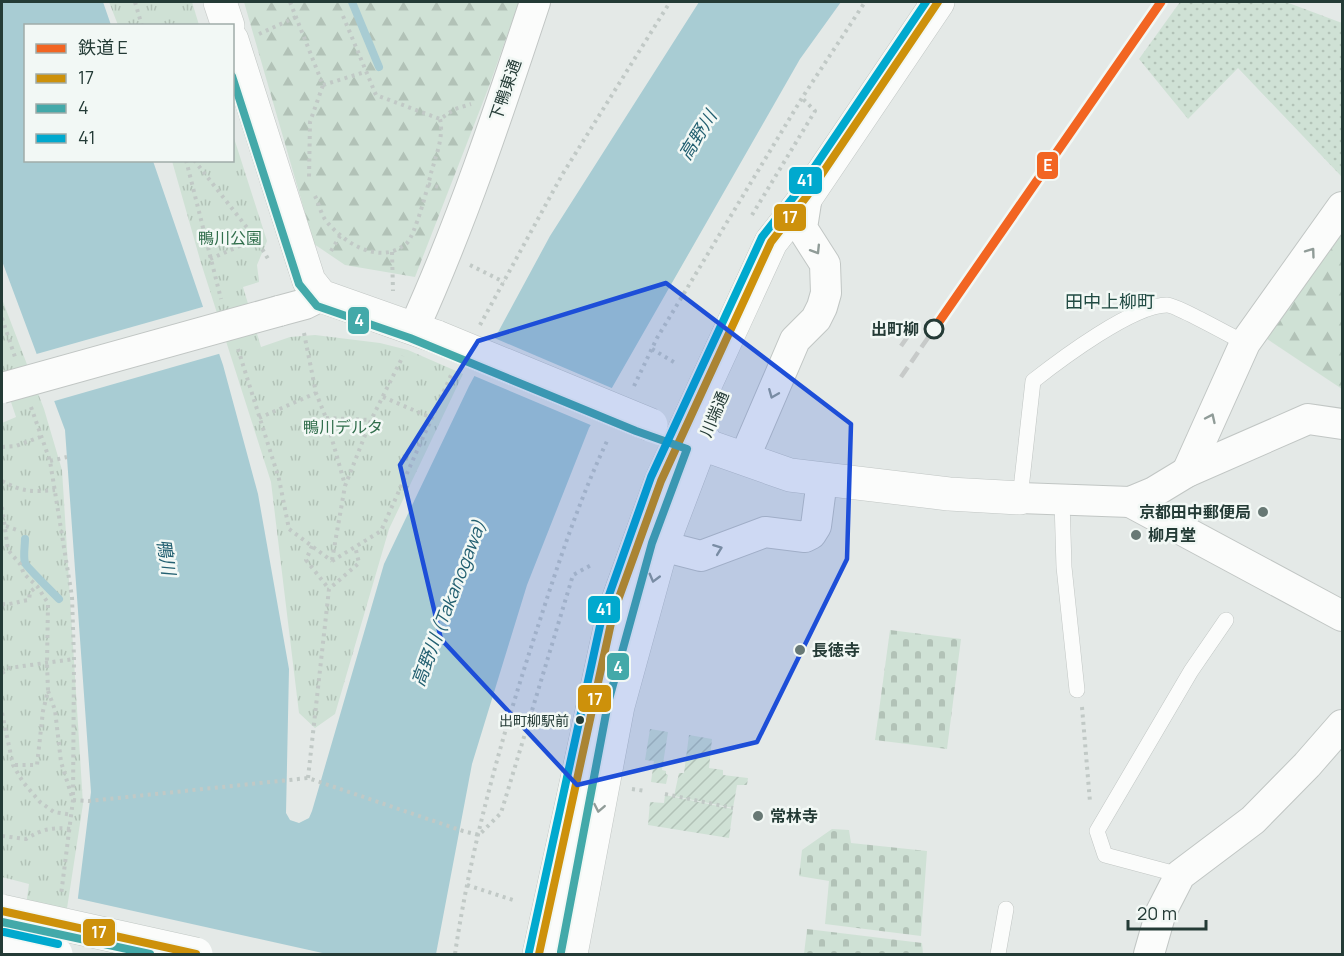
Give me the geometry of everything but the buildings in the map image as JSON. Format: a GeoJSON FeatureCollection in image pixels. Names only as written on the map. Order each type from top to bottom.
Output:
{"type":"FeatureCollection","features":[{"type":"Feature","properties":{"kind":"street"},"geometry":{"type":"LineString","coordinates":[[220,2],[232,24]]}},
{"type":"Feature","properties":{"kind":"street","name":"下鴨東通"},"geometry":{"type":"LineString","coordinates":[[419,339],[445,252],[472,184],[535,2]]}},
{"type":"Feature","properties":{"kind":"street","name":"川端通"},"geometry":{"type":"LineString","coordinates":[[571,954],[618,706],[691,440],[807,196],[938,2]]}},
{"type":"Feature","properties":{"kind":"street"},"geometry":{"type":"LineString","coordinates":[[237,34],[309,281],[321,296],[419,339],[744,459],[790,475],[822,480],[949,494],[1062,501],[1130,502],[1154,492],[1187,472],[1308,419],[1342,424]]}},
{"type":"Feature","properties":{"kind":"street"},"geometry":{"type":"LineString","coordinates":[[744,459],[795,340],[816,319],[826,293],[825,264],[802,228],[807,196]]}},
{"type":"Feature","properties":{"kind":"street"},"geometry":{"type":"LineString","coordinates":[[1187,472],[1245,343],[1342,207]]}},
{"type":"Feature","properties":{"kind":"street"},"geometry":{"type":"LineString","coordinates":[[2,388],[291,319],[305,304],[321,296]]}},
{"type":"Feature","properties":{"kind":"street","name":"川端通"},"geometry":{"type":"LineString","coordinates":[[539,954],[613,614],[661,481],[691,440]]}},
{"type":"Feature","properties":{"kind":"street"},"geometry":{"type":"LineString","coordinates":[[662,546],[701,556],[765,532],[808,536],[816,526],[822,480]]}},
{"type":"Feature","properties":{"kind":"street"},"geometry":{"type":"LineString","coordinates":[[1130,502],[1342,616]]}},
{"type":"Feature","properties":{"kind":"street"},"geometry":{"type":"LineString","coordinates":[[1149,954],[1161,912],[1180,875],[1253,820],[1307,765],[1342,725]]}},
{"type":"Feature","properties":{"kind":"street"},"geometry":{"type":"LineString","coordinates":[[2,911],[196,954]]}},
{"type":"Feature","properties":{"kind":"street"},"geometry":{"type":"LineString","coordinates":[[2,942],[56,954]]}},
{"type":"Feature","properties":{"kind":"lane"},"geometry":{"type":"LineString","coordinates":[[1020,498],[1033,381],[1064,356],[1141,310],[1169,304],[1245,343]]}},
{"type":"Feature","properties":{"kind":"lane"},"geometry":{"type":"LineString","coordinates":[[1062,501],[1064,567],[1077,690]]}},
{"type":"Feature","properties":{"kind":"lane"},"geometry":{"type":"LineString","coordinates":[[1180,875],[1105,855],[1097,831],[1191,671],[1226,620]]}},
{"type":"Feature","properties":{"kind":"lane"},"geometry":{"type":"LineString","coordinates":[[998,954],[1006,909]]}},
{"type":"Feature","properties":{"kind":"path"},"geometry":{"type":"LineString","coordinates":[[135,2],[141,24]]}},
{"type":"Feature","properties":{"kind":"path"},"geometry":{"type":"LineString","coordinates":[[290,2],[323,85],[310,122],[309,181]]}},
{"type":"Feature","properties":{"kind":"path"},"geometry":{"type":"LineString","coordinates":[[476,331],[562,176],[670,2]]}},
{"type":"Feature","properties":{"kind":"path"},"geometry":{"type":"LineString","coordinates":[[631,391],[652,349],[802,98],[865,2]]}},
{"type":"Feature","properties":{"kind":"path"},"geometry":{"type":"LineString","coordinates":[[237,34],[296,16]]}},
{"type":"Feature","properties":{"kind":"path"},"geometry":{"type":"LineString","coordinates":[[343,16],[376,95],[440,119]]}},
{"type":"Feature","properties":{"kind":"path"},"geometry":{"type":"LineString","coordinates":[[323,85],[365,72]]}},
{"type":"Feature","properties":{"kind":"path"},"geometry":{"type":"LineString","coordinates":[[440,119],[455,109],[504,95]]}},
{"type":"Feature","properties":{"kind":"path"},"geometry":{"type":"LineString","coordinates":[[313,191],[325,220],[340,236],[363,250],[380,253],[392,252],[408,242],[413,230],[442,129],[440,119]]}},
{"type":"Feature","properties":{"kind":"path"},"geometry":{"type":"LineString","coordinates":[[186,162],[223,306]]}},
{"type":"Feature","properties":{"kind":"path"},"geometry":{"type":"LineString","coordinates":[[196,162],[256,239],[273,267]]}},
{"type":"Feature","properties":{"kind":"path"},"geometry":{"type":"LineString","coordinates":[[210,259],[256,239]]}},
{"type":"Feature","properties":{"kind":"path"},"geometry":{"type":"LineString","coordinates":[[392,252],[393,295]]}},
{"type":"Feature","properties":{"kind":"path"},"geometry":{"type":"LineString","coordinates":[[445,252],[504,282]]}},
{"type":"Feature","properties":{"kind":"path"},"geometry":{"type":"LineString","coordinates":[[2,318],[15,360]]}},
{"type":"Feature","properties":{"kind":"path"},"geometry":{"type":"LineString","coordinates":[[291,319],[326,418],[345,486]]}},
{"type":"Feature","properties":{"kind":"path"},"geometry":{"type":"LineString","coordinates":[[332,561],[345,486],[371,420],[419,339]]}},
{"type":"Feature","properties":{"kind":"path"},"geometry":{"type":"LineString","coordinates":[[237,347],[279,479],[289,528],[332,561]]}},
{"type":"Feature","properties":{"kind":"path"},"geometry":{"type":"LineString","coordinates":[[652,349],[677,364]]}},
{"type":"Feature","properties":{"kind":"path"},"geometry":{"type":"LineString","coordinates":[[332,561],[381,531],[454,370]]}},
{"type":"Feature","properties":{"kind":"path"},"geometry":{"type":"LineString","coordinates":[[259,418],[316,393]]}},
{"type":"Feature","properties":{"kind":"path"},"geometry":{"type":"LineString","coordinates":[[383,397],[432,418]]}},
{"type":"Feature","properties":{"kind":"path"},"geometry":{"type":"LineString","coordinates":[[30,404],[50,461],[72,597],[73,800],[61,897]]}},
{"type":"Feature","properties":{"kind":"path"},"geometry":{"type":"LineString","coordinates":[[326,418],[371,420]]}},
{"type":"Feature","properties":{"kind":"path"},"geometry":{"type":"LineString","coordinates":[[455,954],[467,885],[491,785],[521,678],[557,569],[611,434]]}},
{"type":"Feature","properties":{"kind":"path"},"geometry":{"type":"LineString","coordinates":[[2,447],[16,446],[40,437]]}},
{"type":"Feature","properties":{"kind":"path"},"geometry":{"type":"LineString","coordinates":[[50,461],[67,457]]}},
{"type":"Feature","properties":{"kind":"path"},"geometry":{"type":"LineString","coordinates":[[2,481],[20,490],[32,492],[55,490]]}},
{"type":"Feature","properties":{"kind":"path"},"geometry":{"type":"LineString","coordinates":[[2,507],[8,550],[48,603],[48,691],[43,711],[37,765],[13,765]]}},
{"type":"Feature","properties":{"kind":"path"},"geometry":{"type":"LineString","coordinates":[[6,526],[20,531]]}},
{"type":"Feature","properties":{"kind":"path"},"geometry":{"type":"LineString","coordinates":[[312,546],[306,560],[329,589]]}},
{"type":"Feature","properties":{"kind":"path"},"geometry":{"type":"LineString","coordinates":[[308,778],[329,589],[359,563],[355,546]]}},
{"type":"Feature","properties":{"kind":"path"},"geometry":{"type":"LineString","coordinates":[[479,835],[501,813],[573,575],[593,564]]}},
{"type":"Feature","properties":{"kind":"path"},"geometry":{"type":"LineString","coordinates":[[2,604],[11,605],[20,600],[29,600],[30,592],[37,586]]}},
{"type":"Feature","properties":{"kind":"path"},"geometry":{"type":"LineString","coordinates":[[2,673],[9,668],[74,659]]}},
{"type":"Feature","properties":{"kind":"path"},"geometry":{"type":"LineString","coordinates":[[1077,690],[1082,704],[1092,821],[1097,831]]}},
{"type":"Feature","properties":{"kind":"path"},"geometry":{"type":"LineString","coordinates":[[48,691],[55,710],[61,762],[73,800]]}},
{"type":"Feature","properties":{"kind":"path"},"geometry":{"type":"LineString","coordinates":[[2,713],[13,765],[23,782],[40,802],[54,812],[72,815]]}},
{"type":"Feature","properties":{"kind":"path"},"geometry":{"type":"LineString","coordinates":[[73,800],[89,801],[308,778],[479,835]]}},
{"type":"Feature","properties":{"kind":"path"},"geometry":{"type":"LineString","coordinates":[[628,789],[645,791]]}},
{"type":"Feature","properties":{"kind":"path"},"geometry":{"type":"LineString","coordinates":[[665,794],[733,808]]}},
{"type":"Feature","properties":{"kind":"path"},"geometry":{"type":"LineString","coordinates":[[2,836],[26,839],[39,831],[52,827],[71,829]]}},
{"type":"Feature","properties":{"kind":"path"},"geometry":{"type":"LineString","coordinates":[[467,885],[513,900]]}},
{"type":"Feature","properties":{"kind":"highlighted area"},"geometry":{"type":"Polygon","coordinates":[[[666,283],[851,424],[847,559],[757,742],[577,785],[441,639],[400,465],[478,341],[666,283]]]}},
{"type":"Feature","properties":{"kind":"green space"},"geometry":{"type":"Polygon","coordinates":[[[109,2],[192,2],[199,24],[118,24],[109,2]]]}},
{"type":"Feature","properties":{"kind":"green space"},"geometry":{"type":"Polygon","coordinates":[[[244,2],[519,2],[415,277],[345,265],[314,244],[244,2]]]}},
{"type":"Feature","properties":{"kind":"green space"},"geometry":{"type":"Polygon","coordinates":[[[1180,2],[1286,2],[1342,23],[1342,177],[1238,68],[1188,119],[1139,59],[1180,2]]]}},
{"type":"Feature","properties":{"kind":"green space","name":"鴨川デルタ"},"geometry":{"type":"Polygon","coordinates":[[[234,138],[267,241],[257,265],[259,282],[243,287],[261,347],[290,337],[315,335],[380,343],[408,350],[463,374],[389,529],[335,714],[315,728],[299,713],[271,482],[201,263],[172,162],[234,162],[234,138]]]}},
{"type":"Feature","properties":{"kind":"green space"},"geometry":{"type":"Polygon","coordinates":[[[1342,225],[1342,389],[1264,337],[1342,225]]]}},
{"type":"Feature","properties":{"kind":"green space"},"geometry":{"type":"Polygon","coordinates":[[[2,299],[44,409],[62,470],[83,804],[60,954],[19,954],[29,884],[2,877],[2,423],[16,417],[2,375],[2,299]]]}},
{"type":"Feature","properties":{"kind":"green space"},"geometry":{"type":"Polygon","coordinates":[[[890,630],[961,639],[947,749],[875,740],[890,630]]]}},
{"type":"Feature","properties":{"kind":"green space"},"geometry":{"type":"Polygon","coordinates":[[[650,729],[668,732],[662,770],[668,775],[666,784],[651,782],[654,761],[645,760],[650,729]]]}},
{"type":"Feature","properties":{"kind":"green space"},"geometry":{"type":"Polygon","coordinates":[[[689,735],[712,739],[709,768],[723,770],[723,775],[748,778],[747,785],[737,785],[733,808],[674,796],[679,773],[684,773],[689,735]]]}},
{"type":"Feature","properties":{"kind":"green space"},"geometry":{"type":"Polygon","coordinates":[[[665,795],[733,809],[729,838],[648,825],[650,802],[664,803],[665,795]]]}},
{"type":"Feature","properties":{"kind":"green space"},"geometry":{"type":"Polygon","coordinates":[[[832,829],[849,830],[851,843],[927,851],[921,936],[825,924],[829,881],[799,876],[802,850],[832,829]]]}},
{"type":"Feature","properties":{"kind":"green space"},"geometry":{"type":"Polygon","coordinates":[[[807,929],[922,943],[923,954],[804,954],[807,929]]]}},
{"type":"Feature","properties":{"kind":"water"},"geometry":{"type":"Polygon","coordinates":[[[2,2],[103,2],[111,24],[24,24],[24,162],[153,162],[223,365],[258,494],[289,669],[286,813],[290,820],[299,823],[309,818],[312,811],[384,564],[469,386],[550,236],[699,2],[841,2],[800,59],[589,428],[527,585],[472,764],[436,954],[71,954],[91,792],[65,430],[2,261],[2,2]]]}},
{"type":"Feature","properties":{"kind":"pier"},"geometry":{"type":"Polygon","coordinates":[[[206,306],[222,353],[51,402],[33,355],[206,306]]]}},
{"type":"Feature","properties":{"kind":"pier"},"geometry":{"type":"Polygon","coordinates":[[[492,337],[614,389],[593,426],[472,375],[492,337]]]}},
{"type":"Feature","properties":{"kind":"pier"},"geometry":{"type":"Polygon","coordinates":[[[75,898],[327,954],[68,954],[75,898]]]}},
{"type":"Feature","properties":{"kind":"waterway"},"geometry":{"type":"LineString","coordinates":[[352,2],[379,67]]}},
{"type":"Feature","properties":{"kind":"waterway"},"geometry":{"type":"LineString","coordinates":[[25,539],[25,563],[59,599]]}},
{"type":"Feature","properties":{"kind":"railway"},"geometry":{"type":"LineString","coordinates":[[901,346],[920,319]]}},
{"type":"Feature","properties":{"kind":"railway"},"geometry":{"type":"LineString","coordinates":[[901,377],[934,329]]}},
{"type":"Feature","properties":{"kind":"rail line","name":"E"},"geometry":{"type":"LineString","coordinates":[[934,329],[1161,2]]}},
{"type":"Feature","properties":{"kind":"transit line","name":"41"},"geometry":{"type":"LineString","coordinates":[[529,952],[603,612],[651,477],[762,237],[799,190],[926,2]]}},
{"type":"Feature","properties":{"kind":"transit line","name":"17"},"geometry":{"type":"LineString","coordinates":[[539,954],[613,614],[661,481],[771,242],[807,196],[938,2]]}},
{"type":"Feature","properties":{"kind":"transit line","name":"4"},"geometry":{"type":"LineString","coordinates":[[234,82],[299,284],[317,306],[410,338],[636,431],[687,449],[652,543],[608,703],[561,952]]}},
{"type":"Feature","properties":{"kind":"transit line","name":"17"},"geometry":{"type":"LineString","coordinates":[[2,911],[196,954]]}},
{"type":"Feature","properties":{"kind":"transit line","name":"4"},"geometry":{"type":"LineString","coordinates":[[2,922],[150,954]]}},
{"type":"Feature","properties":{"kind":"transit line","name":"41"},"geometry":{"type":"LineString","coordinates":[[4,932],[58,944]]}},
{"type":"Feature","properties":{"kind":"place","name":"出町柳"},"geometry":{"type":"Point","coordinates":[934,329]}},
{"type":"Feature","properties":{"kind":"place","name":"京都田中郵便局"},"geometry":{"type":"Point","coordinates":[1263,512]}},
{"type":"Feature","properties":{"kind":"place","name":"柳月堂"},"geometry":{"type":"Point","coordinates":[1136,535]}},
{"type":"Feature","properties":{"kind":"place","name":"長徳寺"},"geometry":{"type":"Point","coordinates":[800,650]}},
{"type":"Feature","properties":{"kind":"place","name":"出町柳駅前"},"geometry":{"type":"Point","coordinates":[580,720]}},
{"type":"Feature","properties":{"kind":"place","name":"常林寺"},"geometry":{"type":"Point","coordinates":[758,816]}},
{"type":"Feature","properties":{"kind":"district","name":"田中上柳町"},"geometry":{"type":"Point","coordinates":[1110,301]}},
{"type":"Feature","properties":{"kind":"water label","name":"高野川"},"geometry":{"type":"Point","coordinates":[697,135]}},
{"type":"Feature","properties":{"kind":"water label","name":"鴨川"},"geometry":{"type":"Point","coordinates":[167,557]}},
{"type":"Feature","properties":{"kind":"water label","name":"高野川 (Takanogawa)"},"geometry":{"type":"Point","coordinates":[448,603]}},
{"type":"Feature","properties":{"kind":"park label","name":"鴨川公園"},"geometry":{"type":"Point","coordinates":[230,238]}}]}
